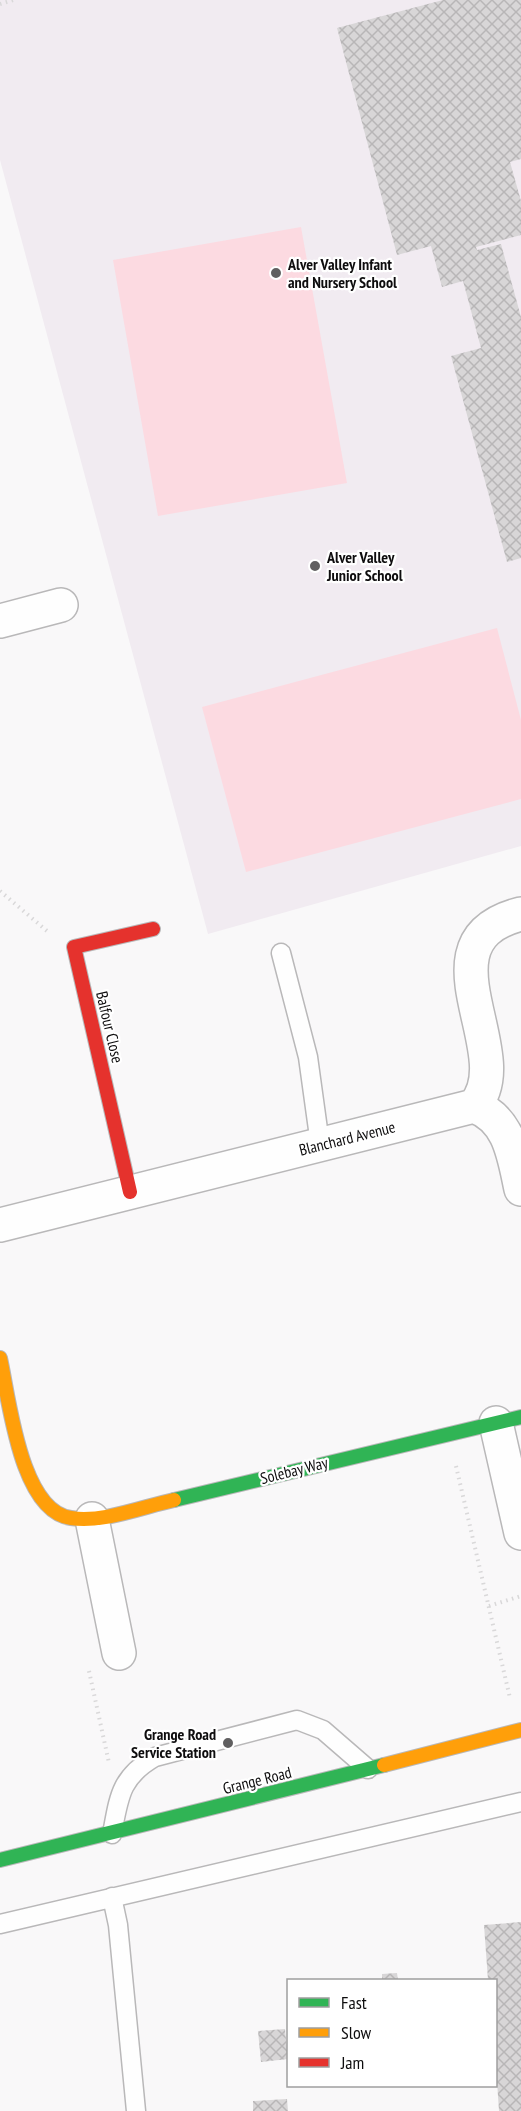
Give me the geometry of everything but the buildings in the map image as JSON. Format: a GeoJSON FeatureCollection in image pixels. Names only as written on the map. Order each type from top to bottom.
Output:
{"type":"FeatureCollection","features":[{"type":"Feature","properties":{"kind":"street"},"geometry":{"type":"LineString","coordinates":[[0,621],[61,605]]}},
{"type":"Feature","properties":{"kind":"street"},"geometry":{"type":"LineString","coordinates":[[521,914],[501,921],[484,933],[476,948],[475,972],[495,1064],[489,1091],[474,1106],[485,1110],[505,1131],[521,1189]]}},
{"type":"Feature","properties":{"kind":"street"},"geometry":{"type":"LineString","coordinates":[[75,947],[153,929]]}},
{"type":"Feature","properties":{"kind":"street","name":"Balfour Close"},"geometry":{"type":"LineString","coordinates":[[75,947],[130,1192]]}},
{"type":"Feature","properties":{"kind":"street","name":"Blanchard Avenue"},"geometry":{"type":"LineString","coordinates":[[0,1225],[474,1106]]}},
{"type":"Feature","properties":{"kind":"street","name":"Solebay Way"},"geometry":{"type":"LineString","coordinates":[[1,1364],[24,1461],[35,1489],[56,1514],[73,1519],[92,1519],[508,1420],[521,1533]]}},
{"type":"Feature","properties":{"kind":"street"},"geometry":{"type":"LineString","coordinates":[[92,1519],[119,1653]]}},
{"type":"Feature","properties":{"kind":"street","name":"Grange Road"},"geometry":{"type":"LineString","coordinates":[[0,1860],[112,1834],[519,1730]]}},
{"type":"Feature","properties":{"kind":"lane"},"geometry":{"type":"LineString","coordinates":[[281,952],[308,1057],[320,1144]]}},
{"type":"Feature","properties":{"kind":"lane"},"geometry":{"type":"LineString","coordinates":[[112,1834],[120,1791],[142,1765],[155,1757],[297,1720],[323,1730],[368,1769]]}},
{"type":"Feature","properties":{"kind":"lane"},"geometry":{"type":"LineString","coordinates":[[0,1924],[521,1802]]}},
{"type":"Feature","properties":{"kind":"lane"},"geometry":{"type":"LineString","coordinates":[[112,1897],[119,1934],[136,2111]]}},
{"type":"Feature","properties":{"kind":"path"},"geometry":{"type":"LineString","coordinates":[[0,4],[13,0]]}},
{"type":"Feature","properties":{"kind":"path"},"geometry":{"type":"LineString","coordinates":[[0,891],[48,932],[75,947]]}},
{"type":"Feature","properties":{"kind":"path"},"geometry":{"type":"LineString","coordinates":[[454,1454],[519,1730]]}},
{"type":"Feature","properties":{"kind":"path"},"geometry":{"type":"LineString","coordinates":[[489,1606],[521,1596]]}},
{"type":"Feature","properties":{"kind":"path"},"geometry":{"type":"LineString","coordinates":[[109,1764],[87,1661],[119,1653]]}},
{"type":"Feature","properties":{"kind":"shaded area","name":"Alver Valley Junior School"},"geometry":{"type":"Polygon","coordinates":[[[0,0],[521,0],[521,846],[208,934],[0,160],[0,0]]]}},
{"type":"Feature","properties":{"kind":"shaded area"},"geometry":{"type":"Polygon","coordinates":[[[301,227],[347,483],[158,516],[113,260],[301,227]]]}},
{"type":"Feature","properties":{"kind":"shaded area"},"geometry":{"type":"Polygon","coordinates":[[[497,628],[521,720],[521,799],[246,872],[202,707],[497,628]]]}},
{"type":"Feature","properties":{"kind":"traffic: fast"},"geometry":{"type":"LineString","coordinates":[[174,1500],[521,1417]]}},
{"type":"Feature","properties":{"kind":"traffic: fast"},"geometry":{"type":"LineString","coordinates":[[0,1860],[384,1765]]}},
{"type":"Feature","properties":{"kind":"traffic: slow"},"geometry":{"type":"LineString","coordinates":[[0,1358],[13,1424],[28,1475],[40,1496],[54,1511],[71,1518],[96,1518],[122,1514],[174,1500]]}},
{"type":"Feature","properties":{"kind":"traffic: slow"},"geometry":{"type":"LineString","coordinates":[[384,1765],[521,1730]]}},
{"type":"Feature","properties":{"kind":"traffic: jam"},"geometry":{"type":"LineString","coordinates":[[130,1192],[74,947],[153,929]]}},
{"type":"Feature","properties":{"kind":"place","name":"Alver Valley Infant and Nursery School"},"geometry":{"type":"Point","coordinates":[276,273]}},
{"type":"Feature","properties":{"kind":"place","name":"Alver Valley Junior School"},"geometry":{"type":"Point","coordinates":[315,566]}},
{"type":"Feature","properties":{"kind":"place","name":"Grange Road Service Station"},"geometry":{"type":"Point","coordinates":[228,1743]}}]}
